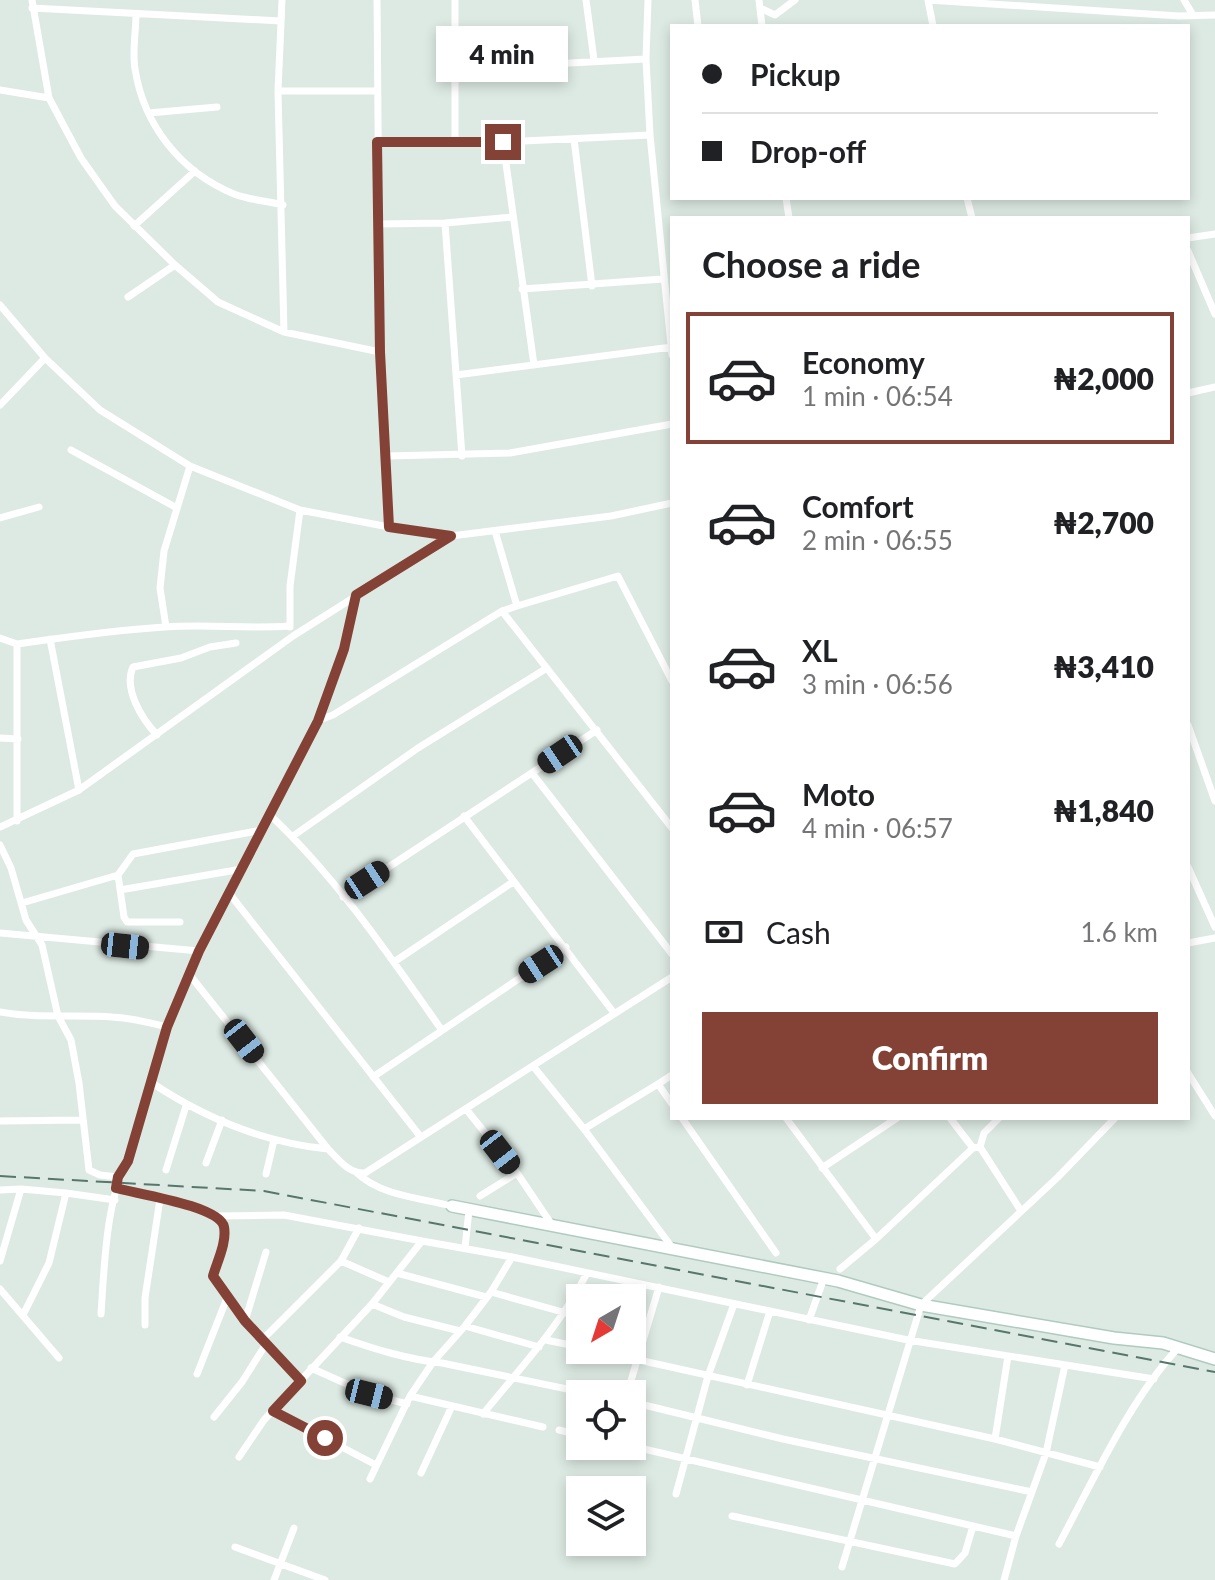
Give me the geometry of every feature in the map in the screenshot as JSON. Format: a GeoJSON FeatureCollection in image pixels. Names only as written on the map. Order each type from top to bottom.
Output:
{"type":"FeatureCollection","features":[{"type":"Feature","properties":{"kind":"main road"},"geometry":{"type":"LineString","coordinates":[[452,1206],[824,1278],[921,1305],[1114,1338],[1163,1343],[1215,1359]]}},
{"type":"Feature","properties":{"kind":"street"},"geometry":{"type":"LineString","coordinates":[[282,0],[278,91],[284,332]]}},
{"type":"Feature","properties":{"kind":"street"},"geometry":{"type":"LineString","coordinates":[[377,0],[380,352],[389,527]]}},
{"type":"Feature","properties":{"kind":"street"},"geometry":{"type":"LineString","coordinates":[[455,0],[455,141]]}},
{"type":"Feature","properties":{"kind":"street"},"geometry":{"type":"LineString","coordinates":[[586,0],[594,60]]}},
{"type":"Feature","properties":{"kind":"street"},"geometry":{"type":"LineString","coordinates":[[648,0],[646,59],[650,135],[670,340]]}},
{"type":"Feature","properties":{"kind":"street"},"geometry":{"type":"LineString","coordinates":[[695,0],[698,24]]}},
{"type":"Feature","properties":{"kind":"street"},"geometry":{"type":"LineString","coordinates":[[759,4],[775,15],[795,0]]}},
{"type":"Feature","properties":{"kind":"street"},"geometry":{"type":"LineString","coordinates":[[933,24],[928,0],[1215,15]]}},
{"type":"Feature","properties":{"kind":"street"},"geometry":{"type":"LineString","coordinates":[[1184,0],[1193,15]]}},
{"type":"Feature","properties":{"kind":"street"},"geometry":{"type":"LineString","coordinates":[[281,21],[136,14],[32,4],[49,98],[81,158],[115,206],[134,226],[218,302],[284,332],[380,352]]}},
{"type":"Feature","properties":{"kind":"street"},"geometry":{"type":"LineString","coordinates":[[759,4],[762,24]]}},
{"type":"Feature","properties":{"kind":"street"},"geometry":{"type":"LineString","coordinates":[[136,14],[135,67],[149,113],[165,143],[195,171],[235,195],[283,205]]}},
{"type":"Feature","properties":{"kind":"street"},"geometry":{"type":"LineString","coordinates":[[455,69],[646,59]]}},
{"type":"Feature","properties":{"kind":"street"},"geometry":{"type":"LineString","coordinates":[[0,90],[49,98]]}},
{"type":"Feature","properties":{"kind":"street"},"geometry":{"type":"LineString","coordinates":[[278,91],[377,91]]}},
{"type":"Feature","properties":{"kind":"street"},"geometry":{"type":"LineString","coordinates":[[149,113],[217,107]]}},
{"type":"Feature","properties":{"kind":"street"},"geometry":{"type":"LineString","coordinates":[[377,142],[503,142],[650,135]]}},
{"type":"Feature","properties":{"kind":"street"},"geometry":{"type":"LineString","coordinates":[[574,139],[592,286]]}},
{"type":"Feature","properties":{"kind":"street"},"geometry":{"type":"LineString","coordinates":[[503,142],[534,365]]}},
{"type":"Feature","properties":{"kind":"street"},"geometry":{"type":"LineString","coordinates":[[134,226],[195,171]]}},
{"type":"Feature","properties":{"kind":"street"},"geometry":{"type":"LineString","coordinates":[[379,224],[445,223],[512,217]]}},
{"type":"Feature","properties":{"kind":"street"},"geometry":{"type":"LineString","coordinates":[[445,223],[462,456]]}},
{"type":"Feature","properties":{"kind":"street"},"geometry":{"type":"LineString","coordinates":[[1190,238],[1215,234]]}},
{"type":"Feature","properties":{"kind":"street"},"geometry":{"type":"LineString","coordinates":[[1190,256],[1215,314]]}},
{"type":"Feature","properties":{"kind":"street"},"geometry":{"type":"LineString","coordinates":[[128,297],[175,265]]}},
{"type":"Feature","properties":{"kind":"street"},"geometry":{"type":"LineString","coordinates":[[522,289],[663,279]]}},
{"type":"Feature","properties":{"kind":"street"},"geometry":{"type":"LineString","coordinates":[[0,305],[45,358],[100,410],[190,466],[300,510],[451,536],[611,516],[670,503]]}},
{"type":"Feature","properties":{"kind":"street"},"geometry":{"type":"LineString","coordinates":[[456,375],[670,349]]}},
{"type":"Feature","properties":{"kind":"street"},"geometry":{"type":"LineString","coordinates":[[0,405],[45,358]]}},
{"type":"Feature","properties":{"kind":"street"},"geometry":{"type":"LineString","coordinates":[[1190,393],[1215,387]]}},
{"type":"Feature","properties":{"kind":"street"},"geometry":{"type":"LineString","coordinates":[[387,456],[510,453],[670,424]]}},
{"type":"Feature","properties":{"kind":"street"},"geometry":{"type":"LineString","coordinates":[[71,450],[177,508]]}},
{"type":"Feature","properties":{"kind":"street"},"geometry":{"type":"LineString","coordinates":[[166,627],[160,588],[164,551],[190,466]]}},
{"type":"Feature","properties":{"kind":"street"},"geometry":{"type":"LineString","coordinates":[[0,518],[39,507]]}},
{"type":"Feature","properties":{"kind":"street"},"geometry":{"type":"LineString","coordinates":[[293,636],[289,626],[290,586],[300,510]]}},
{"type":"Feature","properties":{"kind":"street"},"geometry":{"type":"LineString","coordinates":[[495,531],[517,606]]}},
{"type":"Feature","properties":{"kind":"street"},"geometry":{"type":"LineString","coordinates":[[0,827],[79,790],[293,636],[451,536]]}},
{"type":"Feature","properties":{"kind":"street"},"geometry":{"type":"LineString","coordinates":[[318,721],[333,715],[502,611],[618,576],[670,677]]}},
{"type":"Feature","properties":{"kind":"street"},"geometry":{"type":"LineString","coordinates":[[101,1314],[105,1259],[118,1177],[128,1161],[167,1027],[199,951],[318,721],[344,649],[356,595]]}},
{"type":"Feature","properties":{"kind":"street"},"geometry":{"type":"LineString","coordinates":[[502,611],[670,825]]}},
{"type":"Feature","properties":{"kind":"street"},"geometry":{"type":"LineString","coordinates":[[0,638],[17,644],[166,627],[225,626],[248,629],[289,626]]}},
{"type":"Feature","properties":{"kind":"street"},"geometry":{"type":"LineString","coordinates":[[50,639],[79,790]]}},
{"type":"Feature","properties":{"kind":"street"},"geometry":{"type":"LineString","coordinates":[[157,735],[136,706],[130,677],[133,667],[236,643]]}},
{"type":"Feature","properties":{"kind":"street"},"geometry":{"type":"LineString","coordinates":[[17,644],[17,821]]}},
{"type":"Feature","properties":{"kind":"street"},"geometry":{"type":"LineString","coordinates":[[293,836],[423,745],[547,668]]}},
{"type":"Feature","properties":{"kind":"street"},"geometry":{"type":"LineString","coordinates":[[343,897],[597,730]]}},
{"type":"Feature","properties":{"kind":"street"},"geometry":{"type":"LineString","coordinates":[[1190,731],[1215,801]]}},
{"type":"Feature","properties":{"kind":"street"},"geometry":{"type":"LineString","coordinates":[[0,738],[18,739]]}},
{"type":"Feature","properties":{"kind":"street"},"geometry":{"type":"LineString","coordinates":[[532,773],[670,951]]}},
{"type":"Feature","properties":{"kind":"street"},"geometry":{"type":"LineString","coordinates":[[270,815],[293,836],[343,897],[441,1029]]}},
{"type":"Feature","properties":{"kind":"street"},"geometry":{"type":"LineString","coordinates":[[464,816],[614,1013]]}},
{"type":"Feature","properties":{"kind":"street"},"geometry":{"type":"LineString","coordinates":[[22,903],[118,875],[133,854],[262,830]]}},
{"type":"Feature","properties":{"kind":"street"},"geometry":{"type":"LineString","coordinates":[[0,845],[11,868],[26,920],[42,945],[58,1016],[71,1040],[89,1170],[118,1177]]}},
{"type":"Feature","properties":{"kind":"street"},"geometry":{"type":"LineString","coordinates":[[120,890],[242,869]]}},
{"type":"Feature","properties":{"kind":"street"},"geometry":{"type":"LineString","coordinates":[[1190,871],[1215,927]]}},
{"type":"Feature","properties":{"kind":"street"},"geometry":{"type":"LineString","coordinates":[[118,875],[127,922],[180,922]]}},
{"type":"Feature","properties":{"kind":"street"},"geometry":{"type":"LineString","coordinates":[[394,962],[513,882]]}},
{"type":"Feature","properties":{"kind":"street"},"geometry":{"type":"LineString","coordinates":[[229,893],[420,1136]]}},
{"type":"Feature","properties":{"kind":"street"},"geometry":{"type":"LineString","coordinates":[[0,933],[199,951]]}},
{"type":"Feature","properties":{"kind":"street"},"geometry":{"type":"LineString","coordinates":[[1190,943],[1215,938]]}},
{"type":"Feature","properties":{"kind":"street"},"geometry":{"type":"LineString","coordinates":[[373,1077],[566,947]]}},
{"type":"Feature","properties":{"kind":"street"},"geometry":{"type":"LineString","coordinates":[[189,974],[328,1149],[348,1169],[382,1189],[452,1206]]}},
{"type":"Feature","properties":{"kind":"street"},"geometry":{"type":"LineString","coordinates":[[357,1173],[365,1173],[670,978]]}},
{"type":"Feature","properties":{"kind":"street"},"geometry":{"type":"LineString","coordinates":[[0,1012],[34,1018],[111,1017],[167,1027]]}},
{"type":"Feature","properties":{"kind":"street"},"geometry":{"type":"LineString","coordinates":[[533,1066],[671,1246]]}},
{"type":"Feature","properties":{"kind":"street"},"geometry":{"type":"LineString","coordinates":[[584,1129],[670,1076]]}},
{"type":"Feature","properties":{"kind":"street"},"geometry":{"type":"LineString","coordinates":[[1190,1076],[1215,1116]]}},
{"type":"Feature","properties":{"kind":"street"},"geometry":{"type":"LineString","coordinates":[[152,1083],[186,1106],[274,1140],[328,1149]]}},
{"type":"Feature","properties":{"kind":"street"},"geometry":{"type":"LineString","coordinates":[[658,1084],[670,1101]]}},
{"type":"Feature","properties":{"kind":"street"},"geometry":{"type":"LineString","coordinates":[[166,1170],[186,1106]]}},
{"type":"Feature","properties":{"kind":"street"},"geometry":{"type":"LineString","coordinates":[[466,1109],[517,1173],[553,1226]]}},
{"type":"Feature","properties":{"kind":"street"},"geometry":{"type":"LineString","coordinates":[[0,1121],[83,1120]]}},
{"type":"Feature","properties":{"kind":"street"},"geometry":{"type":"LineString","coordinates":[[206,1163],[222,1120]]}},
{"type":"Feature","properties":{"kind":"street"},"geometry":{"type":"LineString","coordinates":[[683,1120],[776,1253]]}},
{"type":"Feature","properties":{"kind":"street"},"geometry":{"type":"LineString","coordinates":[[787,1120],[876,1239]]}},
{"type":"Feature","properties":{"kind":"street"},"geometry":{"type":"LineString","coordinates":[[822,1168],[894,1120]]}},
{"type":"Feature","properties":{"kind":"street"},"geometry":{"type":"LineString","coordinates":[[952,1120],[1021,1211]]}},
{"type":"Feature","properties":{"kind":"street"},"geometry":{"type":"LineString","coordinates":[[840,1269],[976,1148],[984,1133],[997,1120]]}},
{"type":"Feature","properties":{"kind":"street"},"geometry":{"type":"LineString","coordinates":[[842,1567],[921,1305],[1058,1177],[1113,1120]]}},
{"type":"Feature","properties":{"kind":"street"},"geometry":{"type":"LineString","coordinates":[[266,1174],[274,1140]]}},
{"type":"Feature","properties":{"kind":"street"},"geometry":{"type":"LineString","coordinates":[[480,1196],[517,1173]]}},
{"type":"Feature","properties":{"kind":"street"},"geometry":{"type":"LineString","coordinates":[[116,1188],[206,1210],[217,1216],[284,1215],[359,1228],[908,1340],[1154,1379]]}},
{"type":"Feature","properties":{"kind":"street"},"geometry":{"type":"LineString","coordinates":[[0,1190],[21,1189],[115,1200]]}},
{"type":"Feature","properties":{"kind":"street"},"geometry":{"type":"LineString","coordinates":[[0,1261],[21,1189]]}},
{"type":"Feature","properties":{"kind":"street"},"geometry":{"type":"LineString","coordinates":[[23,1315],[49,1263],[66,1193]]}},
{"type":"Feature","properties":{"kind":"street"},"geometry":{"type":"LineString","coordinates":[[145,1325],[147,1283],[160,1199]]}},
{"type":"Feature","properties":{"kind":"street"},"geometry":{"type":"LineString","coordinates":[[465,1248],[469,1210]]}},
{"type":"Feature","properties":{"kind":"street"},"geometry":{"type":"LineString","coordinates":[[217,1216],[225,1231],[213,1276],[245,1321],[301,1381]]}},
{"type":"Feature","properties":{"kind":"street"},"geometry":{"type":"LineString","coordinates":[[214,1417],[242,1382],[264,1342],[341,1261],[359,1228]]}},
{"type":"Feature","properties":{"kind":"street"},"geometry":{"type":"LineString","coordinates":[[239,1457],[273,1411],[372,1304],[422,1241]]}},
{"type":"Feature","properties":{"kind":"street"},"geometry":{"type":"LineString","coordinates":[[245,1321],[266,1252]]}},
{"type":"Feature","properties":{"kind":"street"},"geometry":{"type":"LineString","coordinates":[[370,1479],[408,1400],[433,1362],[489,1294],[512,1257]]}},
{"type":"Feature","properties":{"kind":"street"},"geometry":{"type":"LineString","coordinates":[[341,1261],[389,1282]]}},
{"type":"Feature","properties":{"kind":"street"},"geometry":{"type":"LineString","coordinates":[[397,1273],[566,1313],[483,1414]]}},
{"type":"Feature","properties":{"kind":"street"},"geometry":{"type":"LineString","coordinates":[[581,1284],[587,1273]]}},
{"type":"Feature","properties":{"kind":"street"},"geometry":{"type":"LineString","coordinates":[[809,1320],[824,1278]]}},
{"type":"Feature","properties":{"kind":"street"},"geometry":{"type":"LineString","coordinates":[[646,1330],[659,1287]]}},
{"type":"Feature","properties":{"kind":"street"},"geometry":{"type":"LineString","coordinates":[[0,1289],[59,1358]]}},
{"type":"Feature","properties":{"kind":"street"},"geometry":{"type":"LineString","coordinates":[[197,1374],[227,1298]]}},
{"type":"Feature","properties":{"kind":"street"},"geometry":{"type":"LineString","coordinates":[[372,1304],[404,1317],[539,1347]]}},
{"type":"Feature","properties":{"kind":"street"},"geometry":{"type":"LineString","coordinates":[[676,1494],[708,1376],[734,1304]]}},
{"type":"Feature","properties":{"kind":"street"},"geometry":{"type":"LineString","coordinates":[[747,1385],[770,1311]]}},
{"type":"Feature","properties":{"kind":"street"},"geometry":{"type":"LineString","coordinates":[[340,1337],[383,1352],[566,1389]]}},
{"type":"Feature","properties":{"kind":"street"},"geometry":{"type":"LineString","coordinates":[[546,1340],[566,1344]]}},
{"type":"Feature","properties":{"kind":"street"},"geometry":{"type":"LineString","coordinates":[[1059,1544],[1100,1467],[1154,1379],[1178,1348]]}},
{"type":"Feature","properties":{"kind":"street"},"geometry":{"type":"LineString","coordinates":[[995,1439],[1008,1356]]}},
{"type":"Feature","properties":{"kind":"street"},"geometry":{"type":"LineString","coordinates":[[646,1361],[995,1439],[1100,1467]]}},
{"type":"Feature","properties":{"kind":"street"},"geometry":{"type":"LineString","coordinates":[[1004,1580],[1016,1536],[1046,1453],[1065,1365]]}},
{"type":"Feature","properties":{"kind":"street"},"geometry":{"type":"LineString","coordinates":[[311,1368],[369,1394],[452,1406],[543,1427]]}},
{"type":"Feature","properties":{"kind":"street"},"geometry":{"type":"LineString","coordinates":[[646,1405],[874,1459],[1032,1492]]}},
{"type":"Feature","properties":{"kind":"street"},"geometry":{"type":"LineString","coordinates":[[421,1473],[452,1406]]}},
{"type":"Feature","properties":{"kind":"street"},"geometry":{"type":"LineString","coordinates":[[273,1411],[376,1465]]}},
{"type":"Feature","properties":{"kind":"street"},"geometry":{"type":"LineString","coordinates":[[559,1430],[566,1432]]}},
{"type":"Feature","properties":{"kind":"street"},"geometry":{"type":"LineString","coordinates":[[646,1449],[1016,1536]]}},
{"type":"Feature","properties":{"kind":"street"},"geometry":{"type":"LineString","coordinates":[[732,1516],[955,1564],[965,1553],[973,1526]]}},
{"type":"Feature","properties":{"kind":"street"},"geometry":{"type":"LineString","coordinates":[[274,1580],[294,1528]]}},
{"type":"Feature","properties":{"kind":"street"},"geometry":{"type":"LineString","coordinates":[[235,1547],[325,1580]]}},
{"type":"Feature","properties":{"kind":"railway"},"geometry":{"type":"LineString","coordinates":[[0,1176],[264,1191],[1215,1372]]}},
{"type":"Feature","properties":{"kind":"route"},"geometry":{"type":"LineString","coordinates":[[325,1438],[273,1411],[301,1381],[245,1321],[213,1276],[223,1242],[223,1222],[206,1210],[116,1188],[118,1177],[128,1161],[167,1027],[199,951],[318,721],[344,649],[356,595],[451,536],[389,527],[380,352],[377,142],[503,142]]}}]}
